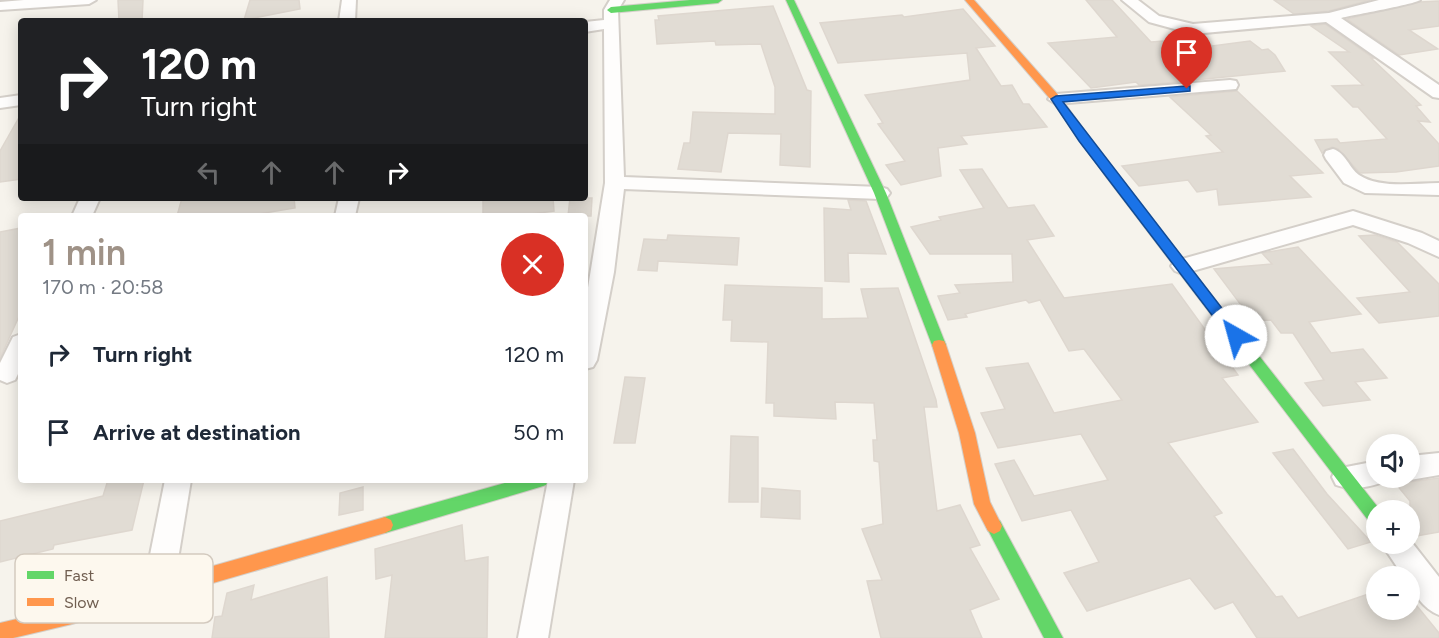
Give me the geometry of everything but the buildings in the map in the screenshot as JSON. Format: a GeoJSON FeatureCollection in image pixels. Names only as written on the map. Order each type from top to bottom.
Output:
{"type":"FeatureCollection","features":[{"type":"Feature","properties":{"kind":"street"},"geometry":{"type":"LineString","coordinates":[[0,6],[89,0]]}},
{"type":"Feature","properties":{"kind":"street"},"geometry":{"type":"LineString","coordinates":[[347,18],[349,0]]}},
{"type":"Feature","properties":{"kind":"street"},"geometry":{"type":"LineString","coordinates":[[588,25],[613,11],[718,0]]}},
{"type":"Feature","properties":{"kind":"street"},"geometry":{"type":"LineString","coordinates":[[790,0],[880,193],[938,343],[967,433],[982,504],[1054,638]]}},
{"type":"Feature","properties":{"kind":"street"},"geometry":{"type":"LineString","coordinates":[[969,0],[1056,99],[1366,504]]}},
{"type":"Feature","properties":{"kind":"street"},"geometry":{"type":"LineString","coordinates":[[1129,0],[1154,19],[1193,29],[1329,17],[1385,3],[1413,0]]}},
{"type":"Feature","properties":{"kind":"street"},"geometry":{"type":"LineString","coordinates":[[588,331],[594,273],[615,183],[613,11]]}},
{"type":"Feature","properties":{"kind":"street"},"geometry":{"type":"LineString","coordinates":[[1329,17],[1439,93]]}},
{"type":"Feature","properties":{"kind":"street"},"geometry":{"type":"LineString","coordinates":[[1056,99],[1230,85]]}},
{"type":"Feature","properties":{"kind":"street"},"geometry":{"type":"LineString","coordinates":[[0,103],[18,100]]}},
{"type":"Feature","properties":{"kind":"street"},"geometry":{"type":"LineString","coordinates":[[1333,155],[1351,179],[1372,189],[1439,189]]}},
{"type":"Feature","properties":{"kind":"street"},"geometry":{"type":"LineString","coordinates":[[615,183],[880,193]]}},
{"type":"Feature","properties":{"kind":"street"},"geometry":{"type":"LineString","coordinates":[[1182,266],[1353,218],[1415,238],[1439,250]]}},
{"type":"Feature","properties":{"kind":"street"},"geometry":{"type":"LineString","coordinates":[[9,372],[18,350]]}},
{"type":"Feature","properties":{"kind":"street"},"geometry":{"type":"LineString","coordinates":[[1420,467],[1439,464]]}},
{"type":"Feature","properties":{"kind":"street"},"geometry":{"type":"LineString","coordinates":[[1346,477],[1366,474]]}},
{"type":"Feature","properties":{"kind":"street"},"geometry":{"type":"LineString","coordinates":[[165,554],[177,483]]}},
{"type":"Feature","properties":{"kind":"street"},"geometry":{"type":"LineString","coordinates":[[213,574],[530,483]]}},
{"type":"Feature","properties":{"kind":"street"},"geometry":{"type":"LineString","coordinates":[[533,638],[560,483]]}},
{"type":"Feature","properties":{"kind":"street"},"geometry":{"type":"LineString","coordinates":[[1403,554],[1439,600]]}},
{"type":"Feature","properties":{"kind":"street"},"geometry":{"type":"LineString","coordinates":[[0,632],[68,627]]}},
{"type":"Feature","properties":{"kind":"traffic: fast"},"geometry":{"type":"LineString","coordinates":[[611,10],[718,0]]}},
{"type":"Feature","properties":{"kind":"traffic: fast"},"geometry":{"type":"LineString","coordinates":[[790,0],[880,193],[939,345]]}},
{"type":"Feature","properties":{"kind":"traffic: fast"},"geometry":{"type":"LineString","coordinates":[[1111,175],[1366,505]]}},
{"type":"Feature","properties":{"kind":"traffic: fast"},"geometry":{"type":"LineString","coordinates":[[385,525],[530,483]]}},
{"type":"Feature","properties":{"kind":"traffic: fast"},"geometry":{"type":"LineString","coordinates":[[994,526],[1054,638]]}},
{"type":"Feature","properties":{"kind":"traffic: slow"},"geometry":{"type":"LineString","coordinates":[[969,0],[1056,99],[1111,175]]}},
{"type":"Feature","properties":{"kind":"traffic: slow"},"geometry":{"type":"LineString","coordinates":[[939,345],[967,433],[982,504],[994,526]]}},
{"type":"Feature","properties":{"kind":"traffic: slow"},"geometry":{"type":"LineString","coordinates":[[213,574],[385,525]]}},
{"type":"Feature","properties":{"kind":"traffic: slow"},"geometry":{"type":"LineString","coordinates":[[0,632],[38,623]]}},
{"type":"Feature","properties":{"kind":"route"},"geometry":{"type":"LineString","coordinates":[[1187,89],[1056,99],[1083,138],[1236,336]]}}]}
